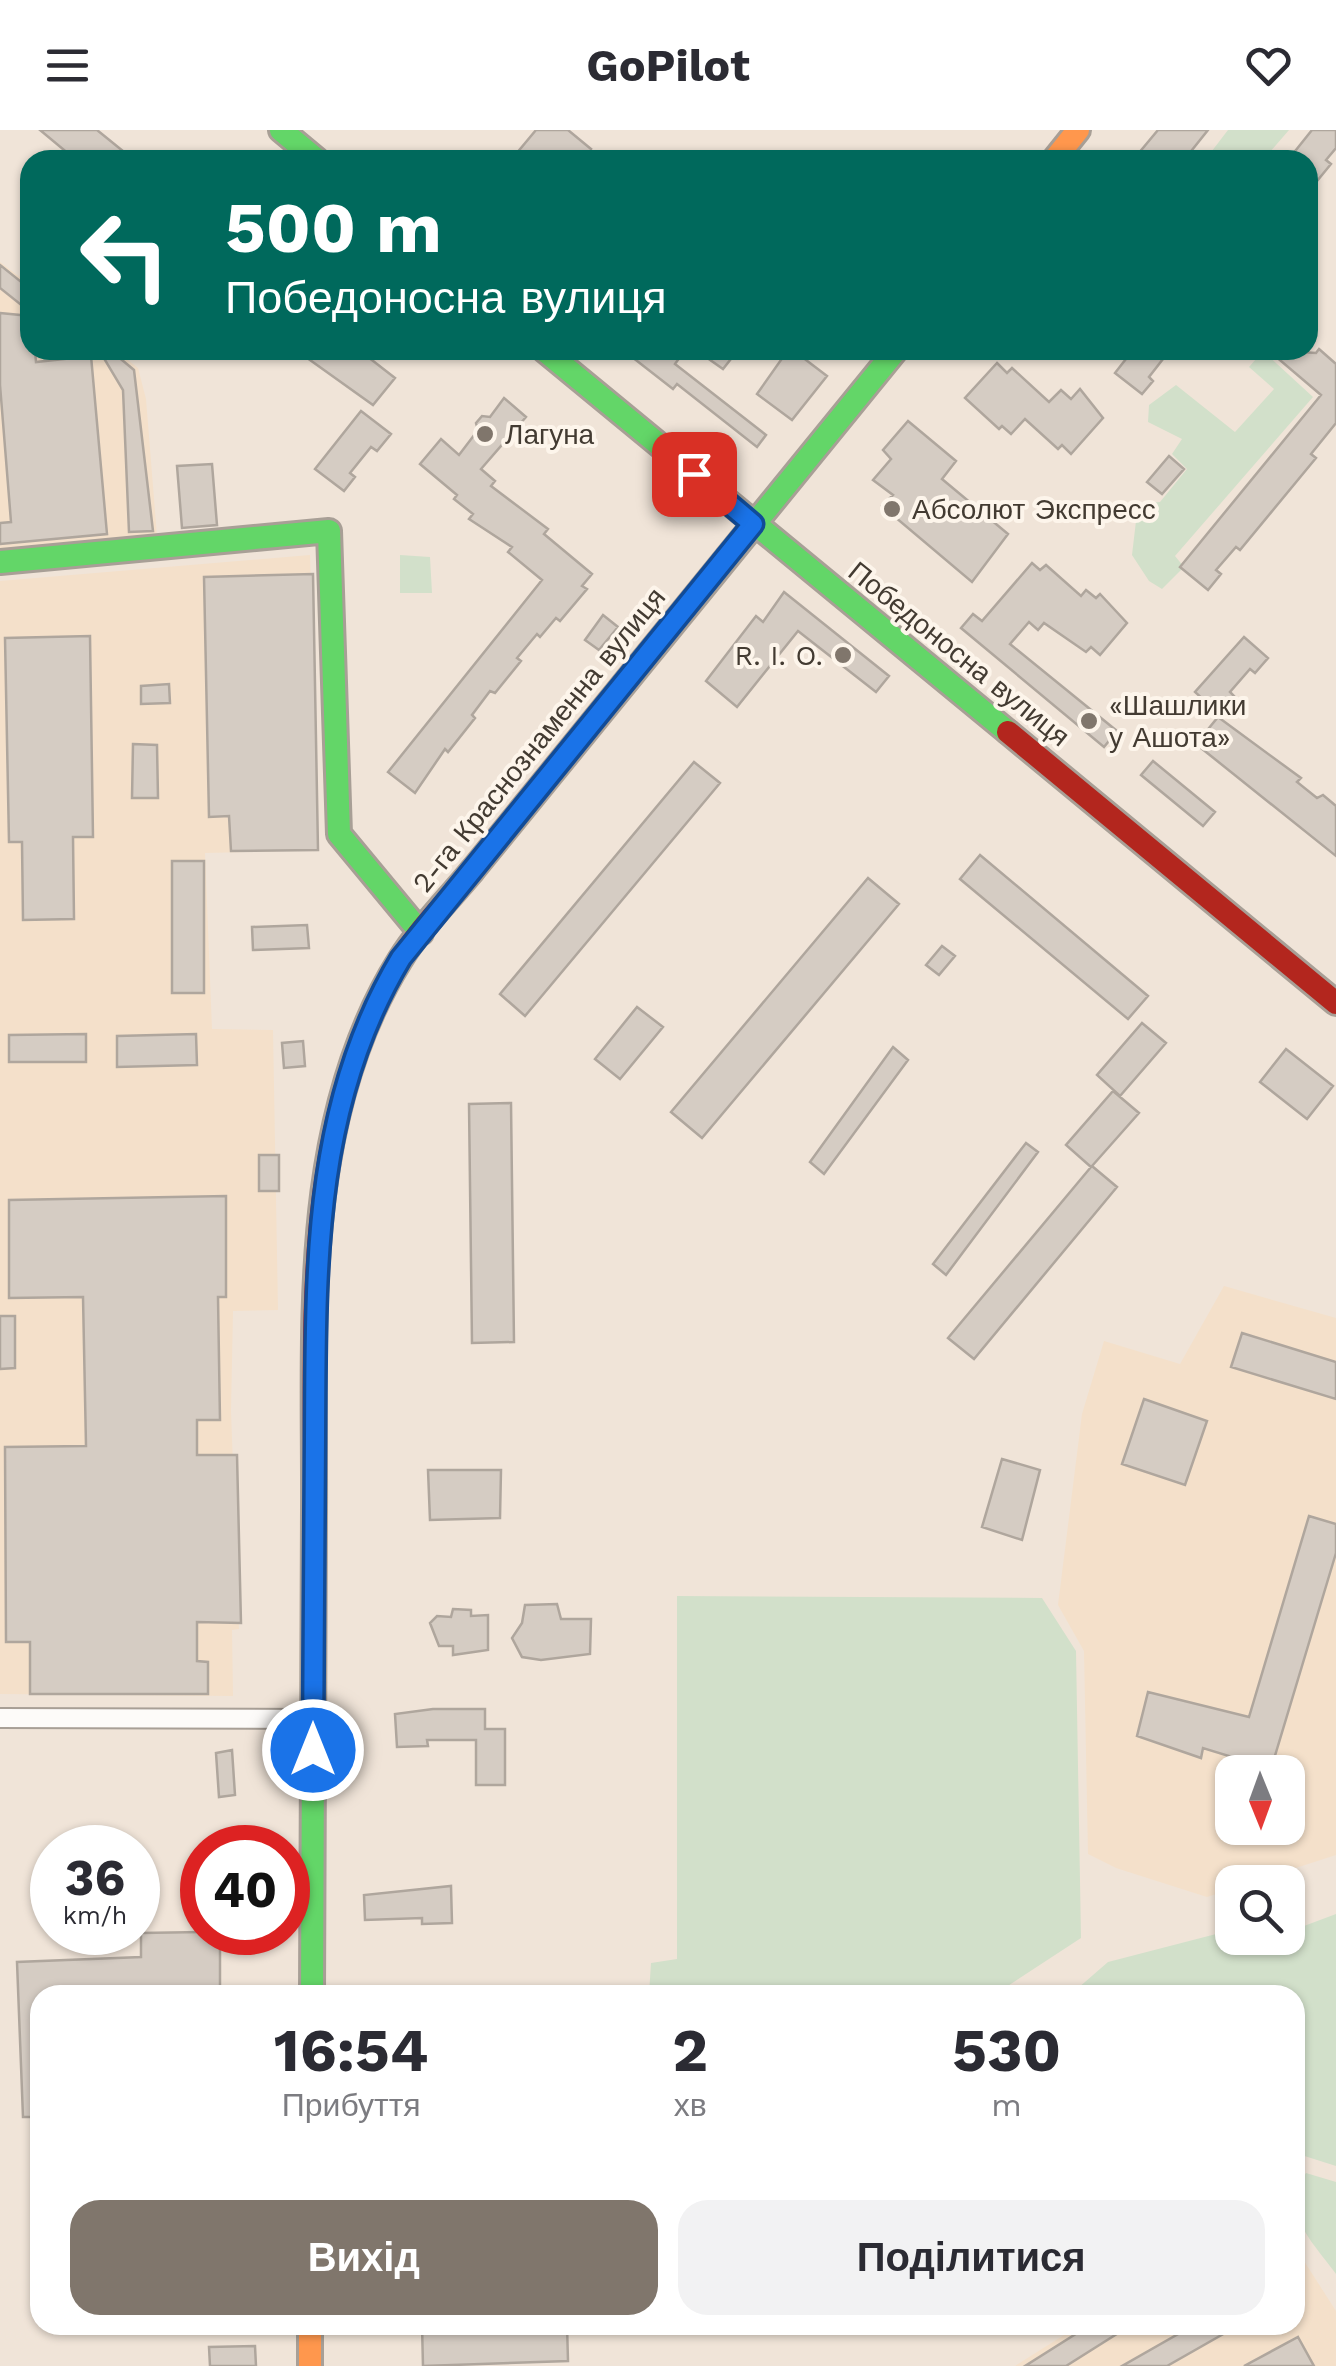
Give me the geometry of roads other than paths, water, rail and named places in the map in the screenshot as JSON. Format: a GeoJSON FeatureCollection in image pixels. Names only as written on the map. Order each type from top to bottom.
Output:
{"type":"FeatureCollection","features":[{"type":"Feature","properties":{"kind":"street"},"geometry":{"type":"LineString","coordinates":[[280,130],[304,150]]}},
{"type":"Feature","properties":{"kind":"street"},"geometry":{"type":"LineString","coordinates":[[1062,150],[1078,130]]}},
{"type":"Feature","properties":{"kind":"street","name":"Победоносна вулиця"},"geometry":{"type":"LineString","coordinates":[[556,360],[1336,1003]]}},
{"type":"Feature","properties":{"kind":"street","name":"2-га Краснознаменна вулиця"},"geometry":{"type":"LineString","coordinates":[[312,1985],[316,1295],[321,1213],[350,1062],[370,1010],[420,933],[888,360]]}},
{"type":"Feature","properties":{"kind":"street"},"geometry":{"type":"LineString","coordinates":[[0,562],[329,531],[339,834],[420,933]]}},
{"type":"Feature","properties":{"kind":"street"},"geometry":{"type":"LineString","coordinates":[[0,1718],[313,1719]]}},
{"type":"Feature","properties":{"kind":"street"},"geometry":{"type":"LineString","coordinates":[[310,2335],[310,2366]]}},
{"type":"Feature","properties":{"kind":"place","name":"Лагуна"},"geometry":{"type":"Point","coordinates":[485,434]}},
{"type":"Feature","properties":{"kind":"place","name":"Абсолют Экспресс"},"geometry":{"type":"Point","coordinates":[892,509]}},
{"type":"Feature","properties":{"kind":"place","name":"R. I. O."},"geometry":{"type":"Point","coordinates":[843,655]}},
{"type":"Feature","properties":{"kind":"place","name":"«Шашлики у Ашота»"},"geometry":{"type":"Point","coordinates":[1089,721]}}]}
